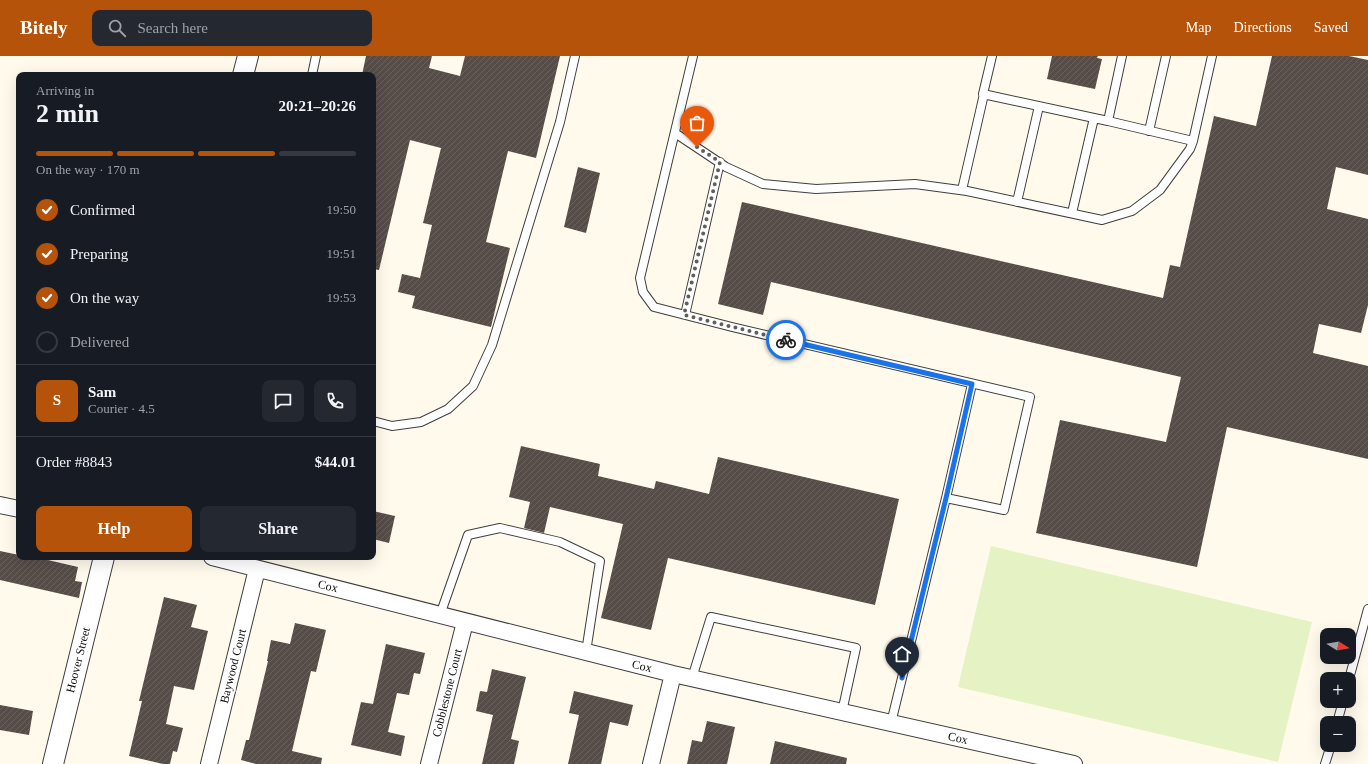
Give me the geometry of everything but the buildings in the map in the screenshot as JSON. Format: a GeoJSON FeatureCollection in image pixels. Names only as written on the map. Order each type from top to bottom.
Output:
{"type":"FeatureCollection","features":[{"type":"Feature","properties":{"kind":"street"},"geometry":{"type":"LineString","coordinates":[[244,72],[248,56]]}},
{"type":"Feature","properties":{"kind":"street"},"geometry":{"type":"LineString","coordinates":[[0,505],[16,508]]}},
{"type":"Feature","properties":{"kind":"street","name":"Hoover Street"},"geometry":{"type":"LineString","coordinates":[[53,764],[103,560]]}},
{"type":"Feature","properties":{"kind":"street","name":"Cox"},"geometry":{"type":"LineString","coordinates":[[224,560],[673,674],[1074,764]]}},
{"type":"Feature","properties":{"kind":"street","name":"Baywood Court"},"geometry":{"type":"LineString","coordinates":[[209,764],[257,568]]}},
{"type":"Feature","properties":{"kind":"street","name":"Cobblestone Court"},"geometry":{"type":"LineString","coordinates":[[429,764],[465,622]]}},
{"type":"Feature","properties":{"kind":"street"},"geometry":{"type":"LineString","coordinates":[[651,764],[673,674]]}},
{"type":"Feature","properties":{"kind":"lane"},"geometry":{"type":"LineString","coordinates":[[313,72],[316,56]]}},
{"type":"Feature","properties":{"kind":"lane"},"geometry":{"type":"LineString","coordinates":[[376,422],[392,426],[421,422],[448,409],[473,386],[492,345],[560,122],[575,56]]}},
{"type":"Feature","properties":{"kind":"lane"},"geometry":{"type":"LineString","coordinates":[[693,56],[640,278],[643,292],[654,307],[1030,397],[1004,510],[946,498]]}},
{"type":"Feature","properties":{"kind":"lane"},"geometry":{"type":"LineString","coordinates":[[962,190],[992,56]]}},
{"type":"Feature","properties":{"kind":"lane"},"geometry":{"type":"LineString","coordinates":[[1108,121],[1122,56]]}},
{"type":"Feature","properties":{"kind":"lane"},"geometry":{"type":"LineString","coordinates":[[1149,130],[1166,56]]}},
{"type":"Feature","properties":{"kind":"lane"},"geometry":{"type":"LineString","coordinates":[[674,132],[720,162],[763,184],[816,189],[915,184],[962,190],[1102,220],[1132,211],[1160,190],[1190,149],[1212,56]]}},
{"type":"Feature","properties":{"kind":"lane"},"geometry":{"type":"LineString","coordinates":[[984,94],[1193,141]]}},
{"type":"Feature","properties":{"kind":"lane"},"geometry":{"type":"LineString","coordinates":[[1017,202],[1039,106]]}},
{"type":"Feature","properties":{"kind":"lane"},"geometry":{"type":"LineString","coordinates":[[1072,214],[1094,118]]}},
{"type":"Feature","properties":{"kind":"lane"},"geometry":{"type":"LineString","coordinates":[[684,315],[720,162]]}},
{"type":"Feature","properties":{"kind":"lane"},"geometry":{"type":"LineString","coordinates":[[891,723],[946,498],[972,384]]}},
{"type":"Feature","properties":{"kind":"lane"},"geometry":{"type":"LineString","coordinates":[[440,615],[468,535],[500,528],[560,542],[600,561],[586,652]]}},
{"type":"Feature","properties":{"kind":"lane"},"geometry":{"type":"LineString","coordinates":[[1351,672],[1368,609]]}},
{"type":"Feature","properties":{"kind":"lane"},"geometry":{"type":"LineString","coordinates":[[692,678],[711,617],[856,648],[842,712]]}},
{"type":"Feature","properties":{"kind":"lane"},"geometry":{"type":"LineString","coordinates":[[1326,764],[1329,752]]}},
{"type":"Feature","properties":{"kind":"green space"},"geometry":{"type":"Polygon","coordinates":[[[991,546],[1312,622],[1278,762],[958,687],[991,546]]]}},
{"type":"Feature","properties":{"kind":"way so far"},"geometry":{"type":"LineString","coordinates":[[697,147],[720,162],[684,315],[786,340]]}},
{"type":"Feature","properties":{"kind":"route"},"geometry":{"type":"LineString","coordinates":[[786,340],[972,384],[902,678]]}}]}
